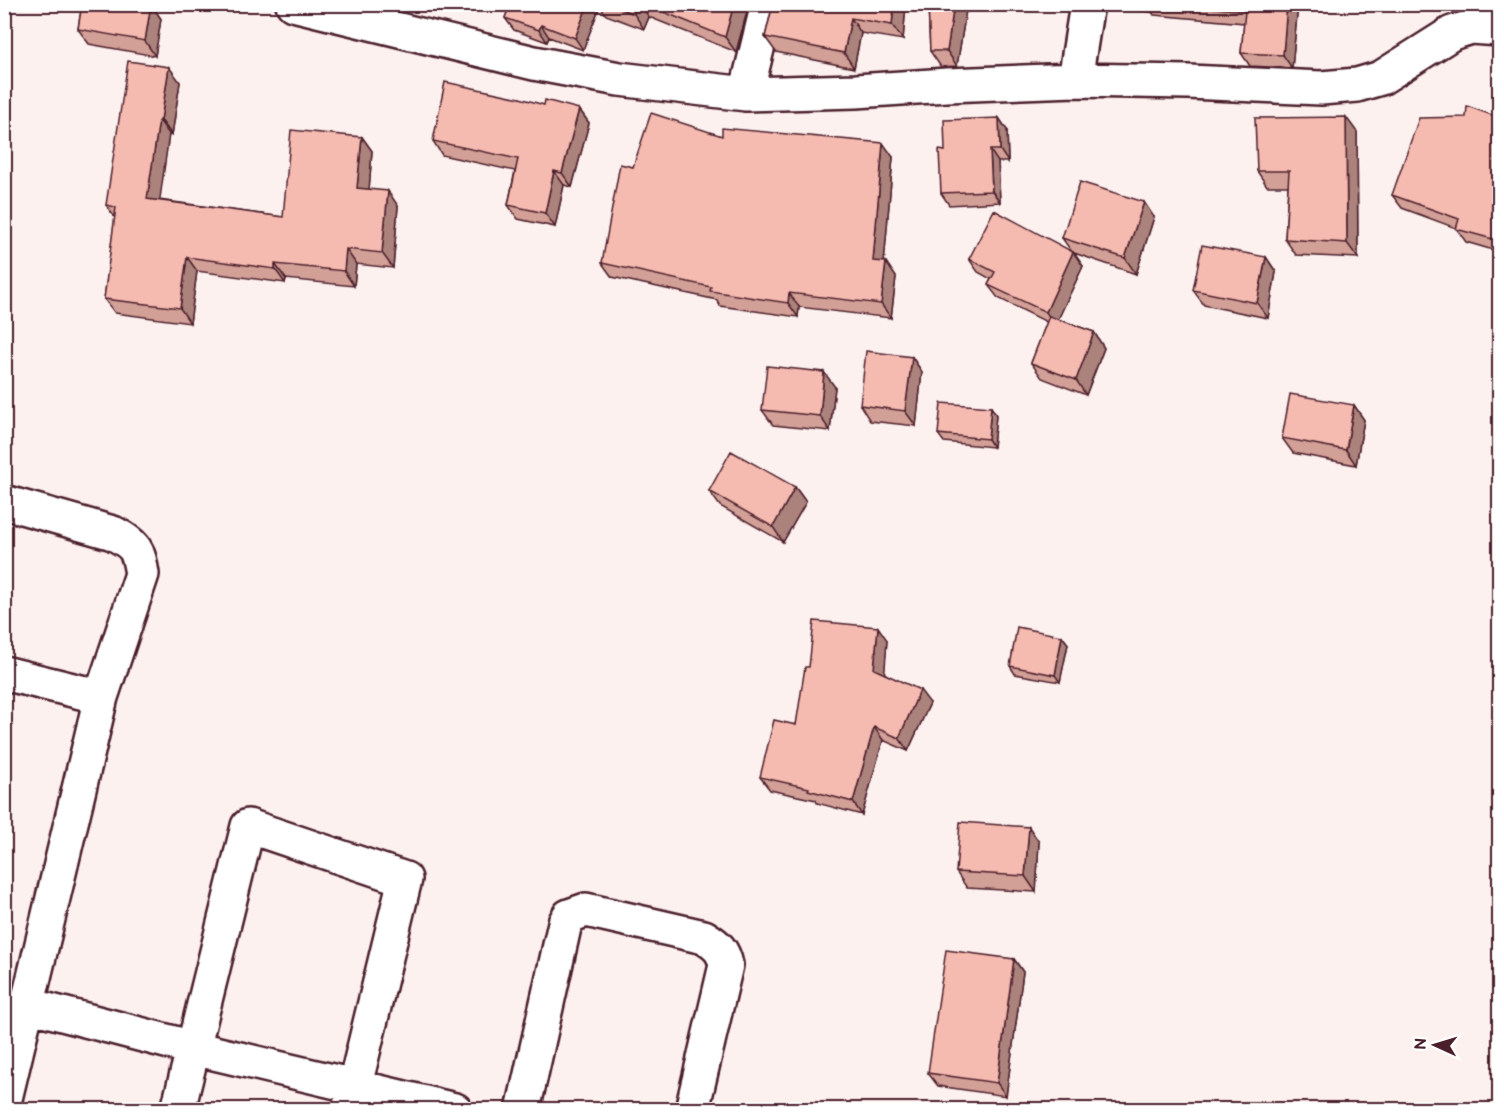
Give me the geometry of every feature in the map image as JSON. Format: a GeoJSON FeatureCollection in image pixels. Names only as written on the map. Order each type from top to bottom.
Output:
{"type":"FeatureCollection","features":[{"type":"Feature","properties":{"kind":"street"},"geometry":{"type":"LineString","coordinates":[[293,4],[534,63],[619,80],[746,94],[1075,80],[1199,82],[1321,88],[1357,85],[1381,78],[1452,33],[1471,27],[1500,29]]}},
{"type":"Feature","properties":{"kind":"street"},"geometry":{"type":"LineString","coordinates":[[746,94],[768,4]]}},
{"type":"Feature","properties":{"kind":"street"},"geometry":{"type":"LineString","coordinates":[[1075,80],[1088,4]]}},
{"type":"Feature","properties":{"kind":"street"},"geometry":{"type":"LineString","coordinates":[[4,502],[113,533],[130,542],[135,548],[142,574],[101,697],[4,1103]]}},
{"type":"Feature","properties":{"kind":"street"},"geometry":{"type":"LineString","coordinates":[[4,673],[101,697]]}},
{"type":"Feature","properties":{"kind":"street"},"geometry":{"type":"LineString","coordinates":[[178,1110],[248,826],[405,879],[352,1098]]}},
{"type":"Feature","properties":{"kind":"street"},"geometry":{"type":"LineString","coordinates":[[523,1110],[565,922],[569,916],[586,910],[704,937],[718,946],[724,955],[726,965],[692,1110]]}},
{"type":"Feature","properties":{"kind":"street"},"geometry":{"type":"LineString","coordinates":[[28,1005],[193,1048],[352,1098],[456,1110]]}},
{"type":"Feature","properties":{"kind":"building"},"geometry":{"type":"Polygon","coordinates":[[[82,4],[151,4],[145,41],[78,29],[82,4]]]}},
{"type":"Feature","properties":{"kind":"building"},"geometry":{"type":"Polygon","coordinates":[[[510,4],[588,4],[575,38],[541,25],[539,30],[505,18],[510,4]]]}},
{"type":"Feature","properties":{"kind":"building"},"geometry":{"type":"Polygon","coordinates":[[[609,4],[637,4],[634,14],[609,4]]]}},
{"type":"Feature","properties":{"kind":"building"},"geometry":{"type":"Polygon","coordinates":[[[644,4],[734,4],[725,37],[644,4]]]}},
{"type":"Feature","properties":{"kind":"building"},"geometry":{"type":"Polygon","coordinates":[[[773,4],[894,4],[892,25],[851,18],[844,53],[765,37],[773,4]]]}},
{"type":"Feature","properties":{"kind":"building"},"geometry":{"type":"Polygon","coordinates":[[[928,4],[954,4],[947,51],[930,51],[928,4]]]}},
{"type":"Feature","properties":{"kind":"building"},"geometry":{"type":"Polygon","coordinates":[[[1176,4],[1287,4],[1283,55],[1241,53],[1245,11],[1176,4]]]}},
{"type":"Feature","properties":{"kind":"building"},"geometry":{"type":"Polygon","coordinates":[[[128,61],[169,67],[147,199],[283,217],[291,130],[362,137],[357,188],[388,191],[382,253],[346,249],[344,271],[275,264],[275,269],[187,257],[180,308],[104,299],[116,207],[106,205],[128,61]]]}},
{"type":"Feature","properties":{"kind":"building"},"geometry":{"type":"Polygon","coordinates":[[[445,82],[544,105],[545,100],[579,109],[562,173],[554,171],[545,213],[508,205],[518,159],[433,141],[445,82]]]}},
{"type":"Feature","properties":{"kind":"building"},"geometry":{"type":"Polygon","coordinates":[[[1467,106],[1500,118],[1500,241],[1456,229],[1459,219],[1392,195],[1419,118],[1466,117],[1467,106]]]}},
{"type":"Feature","properties":{"kind":"building"},"geometry":{"type":"Polygon","coordinates":[[[651,113],[722,136],[722,128],[883,143],[873,261],[886,262],[881,304],[789,293],[788,303],[710,291],[711,287],[602,263],[620,164],[633,167],[651,113]]]}},
{"type":"Feature","properties":{"kind":"building"},"geometry":{"type":"Polygon","coordinates":[[[1346,117],[1347,243],[1285,239],[1289,171],[1257,171],[1255,118],[1346,117]]]}},
{"type":"Feature","properties":{"kind":"building"},"geometry":{"type":"Polygon","coordinates":[[[999,118],[1000,150],[990,150],[992,191],[941,193],[939,150],[945,151],[944,120],[999,118]]]}},
{"type":"Feature","properties":{"kind":"building"},"geometry":{"type":"Polygon","coordinates":[[[1080,182],[1144,202],[1125,258],[1062,238],[1080,182]]]}},
{"type":"Feature","properties":{"kind":"building"},"geometry":{"type":"Polygon","coordinates":[[[994,210],[1073,252],[1046,312],[988,285],[995,272],[969,259],[994,210]]]}},
{"type":"Feature","properties":{"kind":"building"},"geometry":{"type":"Polygon","coordinates":[[[1202,245],[1266,257],[1257,303],[1193,290],[1202,245]]]}},
{"type":"Feature","properties":{"kind":"building"},"geometry":{"type":"Polygon","coordinates":[[[1049,316],[1094,332],[1076,380],[1031,363],[1049,316]]]}},
{"type":"Feature","properties":{"kind":"building"},"geometry":{"type":"Polygon","coordinates":[[[866,351],[912,357],[905,411],[860,405],[866,351]]]}},
{"type":"Feature","properties":{"kind":"building"},"geometry":{"type":"Polygon","coordinates":[[[767,366],[824,372],[820,416],[762,410],[767,366]]]}},
{"type":"Feature","properties":{"kind":"building"},"geometry":{"type":"Polygon","coordinates":[[[1290,394],[1354,405],[1346,450],[1282,438],[1290,394]]]}},
{"type":"Feature","properties":{"kind":"building"},"geometry":{"type":"Polygon","coordinates":[[[941,403],[991,407],[988,439],[938,434],[941,403]]]}},
{"type":"Feature","properties":{"kind":"building"},"geometry":{"type":"Polygon","coordinates":[[[731,451],[795,487],[773,527],[709,491],[731,451]]]}},
{"type":"Feature","properties":{"kind":"building"},"geometry":{"type":"Polygon","coordinates":[[[814,621],[878,627],[874,669],[920,690],[899,738],[874,727],[853,802],[808,790],[809,788],[760,777],[774,720],[796,725],[805,667],[809,667],[814,621]]]}},
{"type":"Feature","properties":{"kind":"building"},"geometry":{"type":"Polygon","coordinates":[[[1017,627],[1062,636],[1055,675],[1010,666],[1017,627]]]}},
{"type":"Feature","properties":{"kind":"building"},"geometry":{"type":"Polygon","coordinates":[[[960,822],[1029,827],[1025,876],[956,872],[960,822]]]}},
{"type":"Feature","properties":{"kind":"building"},"geometry":{"type":"Polygon","coordinates":[[[946,950],[1014,959],[997,1083],[928,1073],[946,950]]]}}]}
